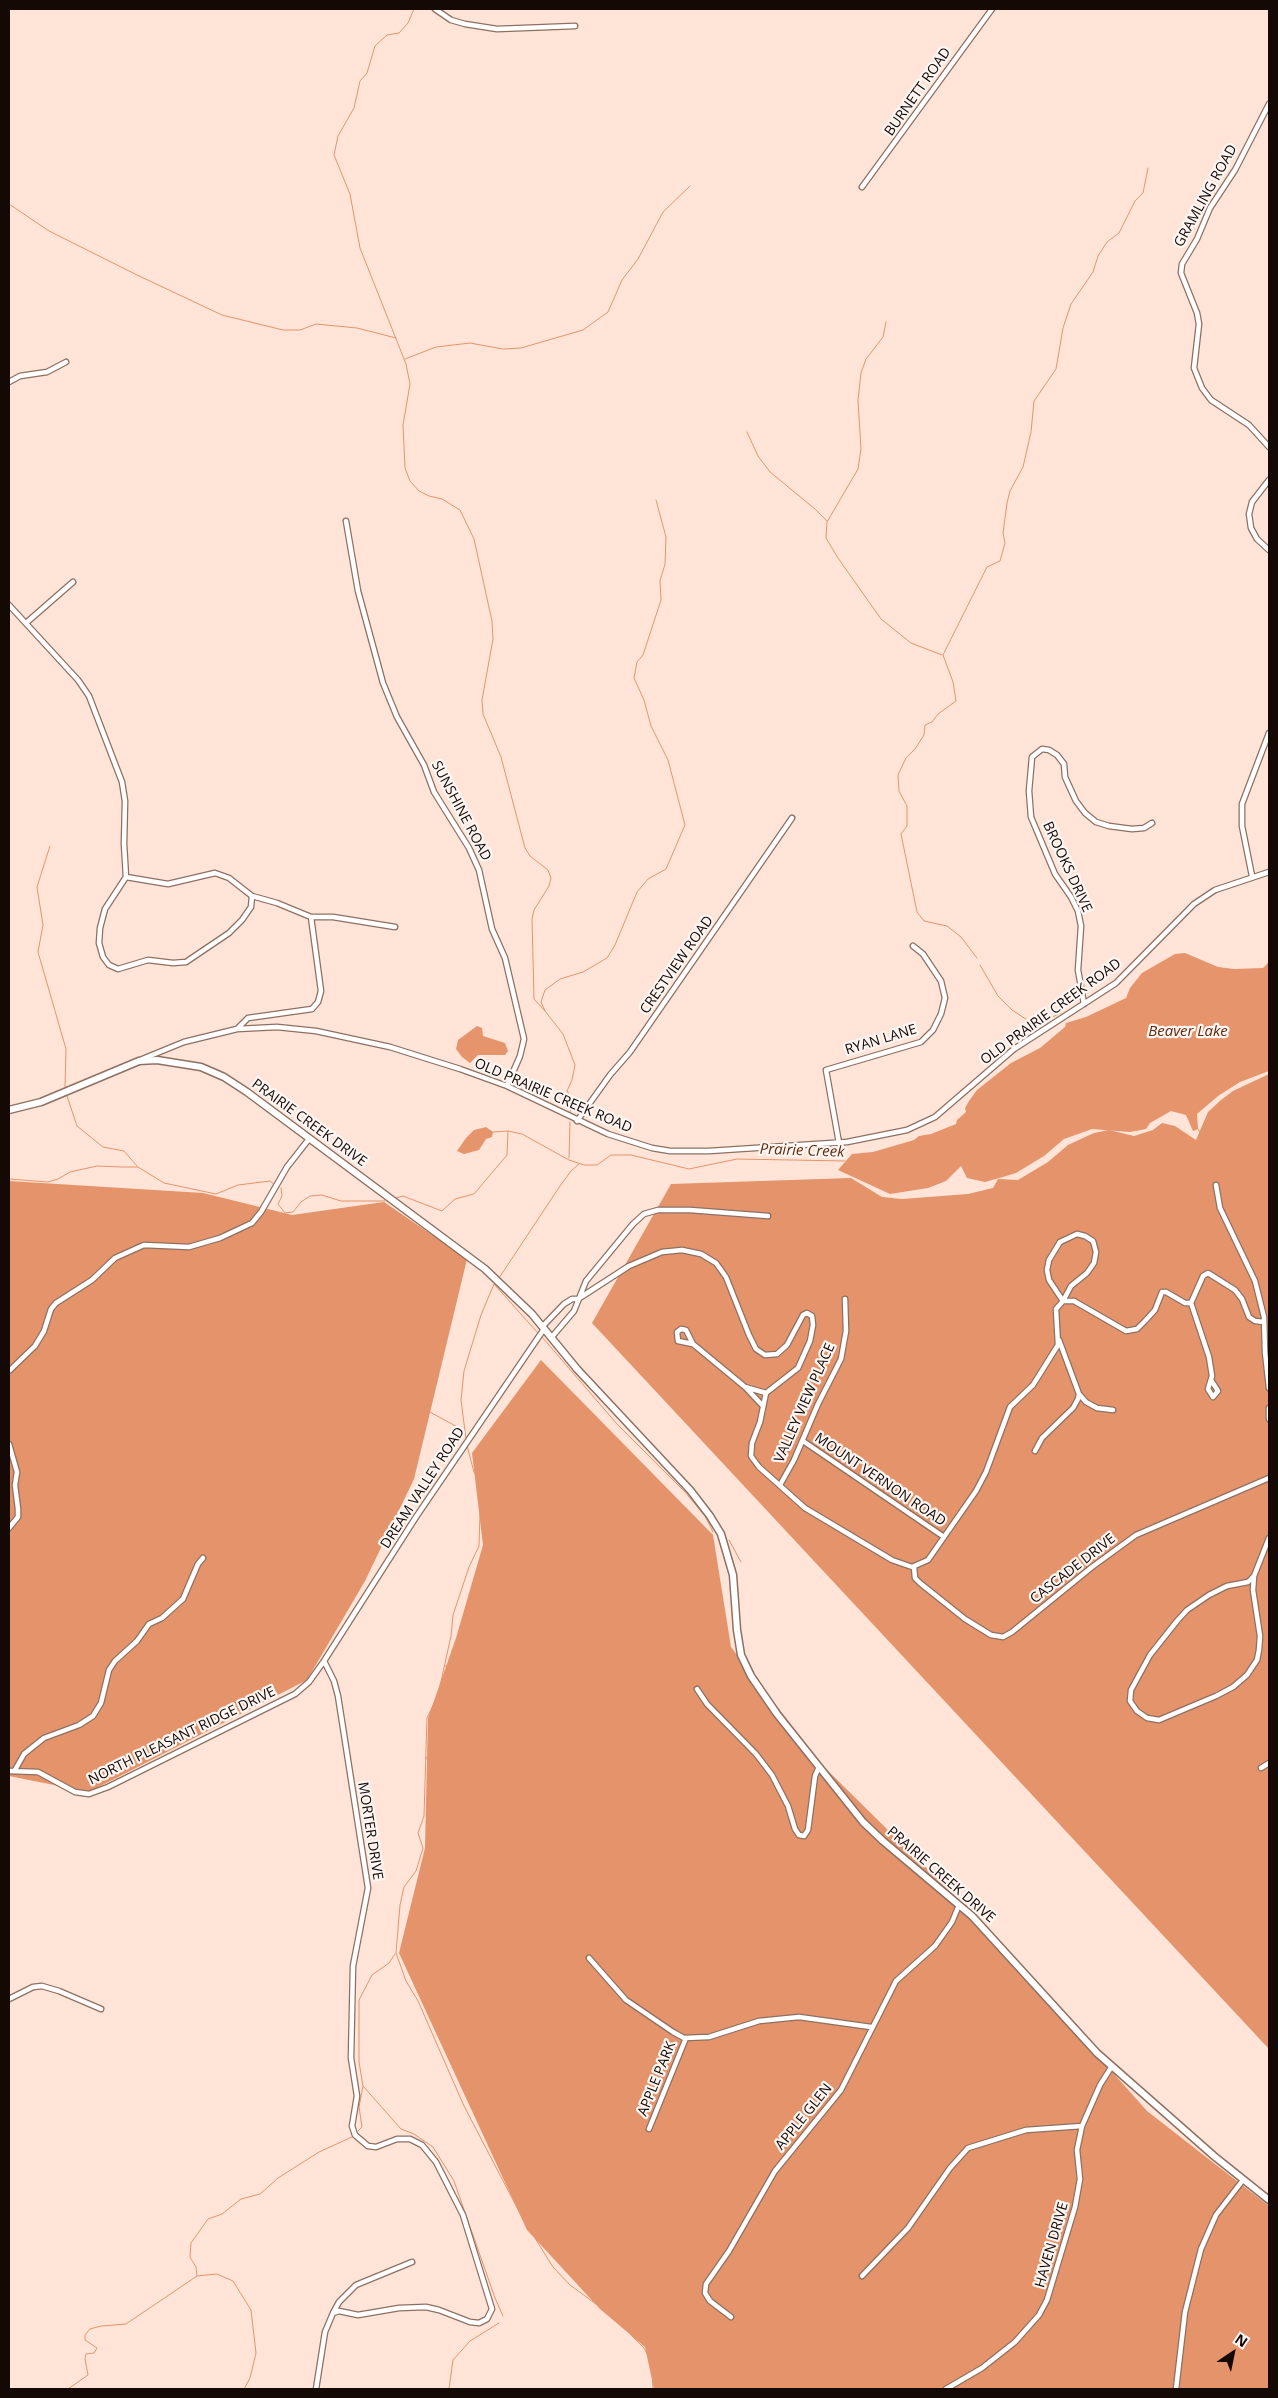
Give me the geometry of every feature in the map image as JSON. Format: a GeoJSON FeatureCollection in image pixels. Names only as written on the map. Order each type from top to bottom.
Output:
{"type":"FeatureCollection","features":[{"type":"Feature","properties":{"kind":"main road","name":"PRAIRIE CREEK DRIVE"},"geometry":{"type":"LineString","coordinates":[[9,1110],[41,1102],[139,1061],[158,1060],[201,1067],[247,1092],[478,1263],[517,1298],[620,1417],[690,1490],[710,1516],[721,1534],[733,1575],[741,1655],[751,1676],[763,1695],[863,1822],[959,1905],[994,1938],[1089,2045],[1243,2180],[1269,2200]]}},
{"type":"Feature","properties":{"kind":"street"},"geometry":{"type":"LineString","coordinates":[[434,9],[451,20],[498,29],[575,26]]}},
{"type":"Feature","properties":{"kind":"street","name":"BURNETT ROAD"},"geometry":{"type":"LineString","coordinates":[[862,187],[992,9]]}},
{"type":"Feature","properties":{"kind":"street","name":"GRAMLING ROAD"},"geometry":{"type":"LineString","coordinates":[[1269,104],[1235,170],[1210,208],[1197,239],[1182,264],[1181,273],[1199,324],[1194,368],[1202,388],[1211,400],[1249,425],[1269,447]]}},
{"type":"Feature","properties":{"kind":"street"},"geometry":{"type":"LineString","coordinates":[[9,382],[20,376],[47,372],[66,362]]}},
{"type":"Feature","properties":{"kind":"street"},"geometry":{"type":"LineString","coordinates":[[1269,480],[1252,502],[1249,514],[1251,528],[1257,539],[1269,550]]}},
{"type":"Feature","properties":{"kind":"street","name":"SUNSHINE ROAD"},"geometry":{"type":"LineString","coordinates":[[346,521],[358,591],[383,683],[397,716],[424,765],[434,792],[464,840],[479,870],[492,929],[505,958],[524,1039],[520,1056],[507,1086]]}},
{"type":"Feature","properties":{"kind":"street"},"geometry":{"type":"LineString","coordinates":[[26,623],[73,582]]}},
{"type":"Feature","properties":{"kind":"street"},"geometry":{"type":"LineString","coordinates":[[9,604],[78,680],[89,696],[118,768],[125,801],[124,844],[126,877],[112,896],[100,928],[99,943],[103,957],[109,965],[118,969],[148,960],[173,963],[186,962],[229,933],[242,920],[251,907],[252,896]]}},
{"type":"Feature","properties":{"kind":"street"},"geometry":{"type":"LineString","coordinates":[[1252,876],[1242,826],[1242,804],[1269,733]]}},
{"type":"Feature","properties":{"kind":"street","name":"BROOKS DRIVE"},"geometry":{"type":"LineString","coordinates":[[1084,1004],[1078,970],[1081,926],[1074,904],[1056,874],[1031,817],[1029,792],[1032,757],[1042,749],[1049,750],[1057,755],[1064,764],[1065,777],[1076,801],[1085,813],[1096,822],[1132,829],[1144,828],[1152,823]]}},
{"type":"Feature","properties":{"kind":"street","name":"CRESTVIEW ROAD"},"geometry":{"type":"LineString","coordinates":[[577,1121],[610,1075],[630,1052],[792,818]]}},
{"type":"Feature","properties":{"kind":"street","name":"OLD PRAIRIE CREEK ROAD"},"geometry":{"type":"LineString","coordinates":[[139,1061],[184,1042],[237,1029],[277,1026],[316,1031],[390,1047],[460,1069],[507,1086],[577,1121],[630,1142],[670,1151],[709,1151],[839,1143],[907,1130],[935,1117],[1014,1049],[1116,983],[1194,904],[1215,890],[1252,876],[1269,872]]}},
{"type":"Feature","properties":{"kind":"street"},"geometry":{"type":"LineString","coordinates":[[126,877],[168,884],[215,873],[229,878],[252,896],[277,903],[311,917],[333,916],[395,927]]}},
{"type":"Feature","properties":{"kind":"street"},"geometry":{"type":"LineString","coordinates":[[237,1029],[248,1018],[312,1009],[318,1002],[321,991],[311,917]]}},
{"type":"Feature","properties":{"kind":"street","name":"RYAN LANE"},"geometry":{"type":"LineString","coordinates":[[839,1143],[826,1070],[914,1045],[928,1037],[943,1006],[941,981],[928,960],[913,946]]}},
{"type":"Feature","properties":{"kind":"street"},"geometry":{"type":"LineString","coordinates":[[9,1371],[35,1346],[44,1331],[51,1310],[56,1303],[92,1280],[115,1258],[144,1245],[188,1247],[220,1238],[252,1223],[261,1212],[287,1167],[309,1139]]}},
{"type":"Feature","properties":{"kind":"street"},"geometry":{"type":"LineString","coordinates":[[1216,1186],[1220,1208],[1255,1281],[1264,1322],[1269,1388]]}},
{"type":"Feature","properties":{"kind":"street"},"geometry":{"type":"LineString","coordinates":[[551,1338],[574,1310],[586,1281],[633,1224],[644,1214],[658,1210],[690,1210],[768,1216]]}},
{"type":"Feature","properties":{"kind":"street"},"geometry":{"type":"LineString","coordinates":[[745,1387],[766,1392],[760,1422],[752,1443],[751,1456],[759,1467],[805,1508],[892,1560],[914,1566],[928,1560],[965,1510],[986,1472],[1010,1407],[1033,1385],[1043,1372],[1058,1345],[1056,1309],[1063,1301],[1072,1286],[1094,1264],[1096,1252],[1093,1242],[1085,1236],[1077,1234],[1068,1236],[1053,1250],[1049,1260],[1047,1270],[1049,1280],[1063,1301]]}},
{"type":"Feature","properties":{"kind":"street","name":"DREAM VALLEY ROAD"},"geometry":{"type":"LineString","coordinates":[[324,1661],[463,1446],[543,1328],[564,1304],[572,1299],[578,1298],[645,1258],[662,1252],[682,1250],[701,1254],[716,1263],[726,1277],[748,1335],[756,1349],[765,1355],[776,1354],[788,1344],[802,1315],[807,1313],[812,1316],[813,1326],[810,1341],[798,1368],[766,1392]]}},
{"type":"Feature","properties":{"kind":"street"},"geometry":{"type":"LineString","coordinates":[[1211,1380],[1212,1369],[1206,1342],[1192,1303],[1204,1276],[1208,1273],[1234,1290],[1242,1299],[1250,1317],[1255,1321],[1264,1322]]}},
{"type":"Feature","properties":{"kind":"street"},"geometry":{"type":"LineString","coordinates":[[1063,1301],[1074,1301],[1126,1331],[1136,1329],[1145,1321],[1155,1310],[1162,1292],[1166,1292],[1185,1303],[1192,1303]]}},
{"type":"Feature","properties":{"kind":"street","name":"VALLEY VIEW PLACE"},"geometry":{"type":"LineString","coordinates":[[780,1485],[803,1441],[818,1404],[840,1359],[846,1331],[845,1299]]}},
{"type":"Feature","properties":{"kind":"street"},"geometry":{"type":"LineString","coordinates":[[1058,1338],[1078,1394],[1086,1402],[1097,1408],[1113,1410]]}},
{"type":"Feature","properties":{"kind":"street"},"geometry":{"type":"LineString","coordinates":[[693,1344],[745,1387],[762,1405]]}},
{"type":"Feature","properties":{"kind":"street"},"geometry":{"type":"LineString","coordinates":[[1035,1451],[1042,1438],[1073,1408],[1078,1394]]}},
{"type":"Feature","properties":{"kind":"street"},"geometry":{"type":"LineString","coordinates":[[1269,1408],[1269,1419]]}},
{"type":"Feature","properties":{"kind":"street","name":"MOUNT VERNON ROAD"},"geometry":{"type":"LineString","coordinates":[[803,1441],[944,1537]]}},
{"type":"Feature","properties":{"kind":"street"},"geometry":{"type":"LineString","coordinates":[[9,1444],[17,1472],[15,1485],[18,1517],[9,1528]]}},
{"type":"Feature","properties":{"kind":"street","name":"CASCADE DRIVE"},"geometry":{"type":"LineString","coordinates":[[914,1566],[916,1578],[920,1583],[965,1619],[991,1635],[1003,1637],[1012,1632],[1136,1534],[1269,1478]]}},
{"type":"Feature","properties":{"kind":"street"},"geometry":{"type":"LineString","coordinates":[[1254,1576],[1248,1582],[1227,1586],[1209,1595],[1187,1610],[1177,1621],[1150,1655],[1131,1690],[1130,1701],[1137,1711],[1146,1718],[1159,1720],[1232,1688],[1247,1675],[1257,1660],[1260,1636],[1253,1590],[1254,1576],[1269,1538]]}},
{"type":"Feature","properties":{"kind":"street"},"geometry":{"type":"LineString","coordinates":[[15,1770],[24,1754],[44,1738],[80,1726],[93,1716],[101,1703],[109,1670],[115,1660],[137,1641],[149,1624],[162,1618],[183,1599],[198,1564],[203,1558]]}},
{"type":"Feature","properties":{"kind":"street","name":"NORTH PLEASANT RIDGE DRIVE"},"geometry":{"type":"LineString","coordinates":[[9,1771],[38,1772],[75,1792],[89,1794],[108,1787],[295,1694],[309,1682],[324,1661]]}},
{"type":"Feature","properties":{"kind":"street","name":"MORTER DRIVE"},"geometry":{"type":"LineString","coordinates":[[324,1661],[334,1681],[338,1696],[368,1888],[353,1966],[351,2058],[357,2096],[352,2126],[355,2136],[360,2142],[376,2147],[397,2139],[410,2139],[422,2145],[436,2162],[458,2203],[465,2222],[490,2300],[491,2313],[479,2323],[470,2322],[439,2310],[420,2307],[399,2308],[358,2315],[339,2311],[333,2313]]}},
{"type":"Feature","properties":{"kind":"street"},"geometry":{"type":"LineString","coordinates":[[697,1689],[707,1704],[765,1764],[783,1795],[798,1836],[805,1834],[808,1830],[815,1776],[819,1767]]}},
{"type":"Feature","properties":{"kind":"street"},"geometry":{"type":"LineString","coordinates":[[1260,1768],[1269,1763]]}},
{"type":"Feature","properties":{"kind":"street","name":"APPLE GLEN"},"geometry":{"type":"LineString","coordinates":[[731,2317],[710,2301],[705,2293],[706,2284],[729,2251],[775,2171],[841,2090],[871,2027],[896,1981],[934,1946],[952,1922],[959,1905]]}},
{"type":"Feature","properties":{"kind":"street"},"geometry":{"type":"LineString","coordinates":[[589,1958],[626,2000],[673,2032],[686,2038],[709,2037],[759,2021],[799,2017],[871,2027]]}},
{"type":"Feature","properties":{"kind":"street"},"geometry":{"type":"LineString","coordinates":[[9,1999],[33,1987],[42,1986],[59,1991],[101,2009]]}},
{"type":"Feature","properties":{"kind":"street","name":"APPLE PARK"},"geometry":{"type":"LineString","coordinates":[[649,2129],[686,2038]]}},
{"type":"Feature","properties":{"kind":"street","name":"HAVEN DRIVE"},"geometry":{"type":"LineString","coordinates":[[946,2389],[982,2368],[1015,2342],[1039,2315],[1047,2300],[1075,2207],[1080,2179],[1077,2150],[1082,2126],[1100,2085],[1112,2066]]}},
{"type":"Feature","properties":{"kind":"street"},"geometry":{"type":"LineString","coordinates":[[862,2276],[908,2228],[950,2168],[968,2148],[979,2143],[1026,2130],[1082,2126]]}},
{"type":"Feature","properties":{"kind":"street"},"geometry":{"type":"LineString","coordinates":[[1176,2389],[1185,2312],[1201,2248],[1220,2209],[1243,2180]]}},
{"type":"Feature","properties":{"kind":"street"},"geometry":{"type":"LineString","coordinates":[[316,2389],[325,2332],[339,2302],[356,2285],[412,2262]]}},
{"type":"Feature","properties":{"kind":"shaded area"},"geometry":{"type":"Polygon","coordinates":[[[1269,1074],[1269,2049],[592,1323],[671,1184],[851,1178],[882,1197],[902,1199],[968,1194],[993,1188],[998,1179],[1018,1180],[1048,1162],[1068,1145],[1094,1133],[1109,1130],[1134,1136],[1153,1130],[1162,1123],[1175,1126],[1196,1140],[1208,1112],[1221,1100],[1233,1091],[1269,1074]]]}},
{"type":"Feature","properties":{"kind":"shaded area"},"geometry":{"type":"Polygon","coordinates":[[[9,1181],[203,1193],[292,1215],[384,1202],[467,1259],[414,1479],[365,1581],[307,1680],[89,1792],[9,1776],[9,1181]]]}},
{"type":"Feature","properties":{"kind":"shaded area"},"geometry":{"type":"Polygon","coordinates":[[[541,1360],[713,1535],[731,1647],[824,1767],[962,1903],[1147,2111],[1269,2206],[1269,2389],[654,2389],[645,2347],[600,2309],[527,2230],[399,1953],[425,1848],[428,1718],[456,1638],[483,1545],[472,1453],[541,1360]]]}},
{"type":"Feature","properties":{"kind":"water","name":"Beaver Lake"},"geometry":{"type":"Polygon","coordinates":[[[1185,953],[1218,967],[1234,969],[1263,968],[1269,962],[1269,1071],[1240,1082],[1218,1096],[1197,1114],[1198,1129],[1193,1131],[1186,1115],[1171,1111],[1150,1123],[1146,1129],[1130,1132],[1092,1129],[1064,1139],[1044,1156],[1016,1173],[1003,1177],[985,1182],[967,1178],[961,1166],[946,1181],[928,1188],[890,1194],[838,1170],[852,1154],[873,1152],[914,1140],[919,1136],[931,1134],[956,1124],[957,1120],[966,1112],[965,1108],[977,1090],[1011,1063],[1040,1048],[1065,1027],[1066,1023],[1086,1017],[1126,998],[1130,988],[1142,973],[1175,954],[1185,953]]]}},
{"type":"Feature","properties":{"kind":"water"},"geometry":{"type":"Polygon","coordinates":[[[477,1026],[482,1028],[483,1036],[505,1043],[508,1051],[505,1055],[478,1055],[470,1063],[462,1057],[456,1049],[458,1040],[477,1026]]]}},
{"type":"Feature","properties":{"kind":"water"},"geometry":{"type":"Polygon","coordinates":[[[486,1127],[493,1132],[492,1137],[486,1139],[479,1150],[464,1154],[457,1151],[474,1130],[486,1127]]]}},
{"type":"Feature","properties":{"kind":"waterway"},"geometry":{"type":"LineString","coordinates":[[414,9],[408,23],[399,33],[387,35],[375,46],[367,73],[360,81],[354,108],[338,136],[334,155],[350,194],[360,248],[406,364],[410,384],[403,425],[405,468],[410,481],[419,491],[442,499],[460,510],[474,539],[492,621],[493,639],[482,700],[483,714],[501,757],[525,848],[530,856],[548,870],[551,878],[549,886],[534,910],[532,919],[534,999],[545,1011]]}},
{"type":"Feature","properties":{"kind":"waterway"},"geometry":{"type":"LineString","coordinates":[[977,958],[961,937],[947,926],[924,921],[917,912],[901,834],[907,826],[907,806],[899,791],[898,775],[906,758],[915,749],[924,735],[925,725],[932,722],[938,714],[956,701],[953,682],[943,655],[987,567],[1000,561],[1005,543],[1003,533],[1007,503],[1010,491],[1023,467],[1031,432],[1034,401],[1056,369],[1063,328],[1071,304],[1093,272],[1098,256],[1107,242],[1119,233],[1135,201],[1143,193],[1148,168]]}},
{"type":"Feature","properties":{"kind":"waterway"},"geometry":{"type":"LineString","coordinates":[[405,359],[436,347],[470,343],[503,349],[521,348],[583,330],[608,312],[622,280],[638,259],[663,212],[690,186]]}},
{"type":"Feature","properties":{"kind":"waterway"},"geometry":{"type":"LineString","coordinates":[[9,204],[49,231],[222,315],[283,330],[300,330],[316,324],[357,328],[396,338]]}},
{"type":"Feature","properties":{"kind":"waterway"},"geometry":{"type":"LineString","coordinates":[[886,322],[883,337],[866,359],[861,373],[858,400],[861,449],[858,469],[827,522],[826,538],[881,619],[911,643],[942,655]]}},
{"type":"Feature","properties":{"kind":"waterway"},"geometry":{"type":"LineString","coordinates":[[747,432],[758,456],[770,472],[827,521]]}},
{"type":"Feature","properties":{"kind":"waterway"},"geometry":{"type":"LineString","coordinates":[[570,1113],[572,1099],[567,1091],[572,1080],[575,1065],[563,1034],[545,1011],[541,1002],[545,990],[560,979],[583,972],[607,958],[615,945],[637,892],[648,879],[666,869],[685,825],[668,760],[651,726],[644,700],[634,678],[637,662],[643,655],[661,600],[660,581],[665,564],[666,537],[656,500]]}},
{"type":"Feature","properties":{"kind":"waterway"},"geometry":{"type":"LineString","coordinates":[[50,846],[37,887],[43,925],[38,952],[66,1049],[65,1087]]}},
{"type":"Feature","properties":{"kind":"waterway"},"geometry":{"type":"LineString","coordinates":[[980,965],[998,996],[1012,1010],[1035,1025],[1061,1013]]}},
{"type":"Feature","properties":{"kind":"waterway"},"geometry":{"type":"LineString","coordinates":[[67,1096],[77,1126],[103,1147],[124,1151],[137,1166]]}},
{"type":"Feature","properties":{"kind":"waterway"},"geometry":{"type":"LineString","coordinates":[[569,1158],[570,1122]]}},
{"type":"Feature","properties":{"kind":"waterway"},"geometry":{"type":"LineString","coordinates":[[1198,1129],[1234,1191],[1239,1233],[1261,1276],[1269,1307]]}},
{"type":"Feature","properties":{"kind":"waterway"},"geometry":{"type":"LineString","coordinates":[[493,1132],[508,1131]]}},
{"type":"Feature","properties":{"kind":"waterway","name":"Prairie Creek"},"geometry":{"type":"LineString","coordinates":[[395,1198],[403,1196],[442,1211],[455,1199],[474,1194],[507,1155],[508,1131],[522,1134],[569,1160],[584,1165],[597,1165],[611,1155],[631,1155],[689,1169],[737,1159],[845,1161]]}},
{"type":"Feature","properties":{"kind":"waterway"},"geometry":{"type":"LineString","coordinates":[[499,1278],[560,1186],[579,1164]]}},
{"type":"Feature","properties":{"kind":"waterway","name":"Prairie Creek"},"geometry":{"type":"LineString","coordinates":[[9,1179],[48,1182],[70,1172],[97,1166],[138,1167],[164,1183],[216,1194],[238,1185],[270,1181],[274,1184]]}},
{"type":"Feature","properties":{"kind":"waterway","name":"Prairie Creek"},"geometry":{"type":"LineString","coordinates":[[281,1188],[282,1196],[278,1204],[285,1213],[293,1212],[301,1202],[310,1196],[322,1195],[341,1201],[385,1201]]}},
{"type":"Feature","properties":{"kind":"waterway"},"geometry":{"type":"LineString","coordinates":[[466,1439],[461,1400],[464,1371],[481,1315],[494,1284],[537,1332]]}},
{"type":"Feature","properties":{"kind":"waterway"},"geometry":{"type":"LineString","coordinates":[[542,1337],[617,1424],[685,1492],[705,1516],[713,1532]]}},
{"type":"Feature","properties":{"kind":"waterway"},"geometry":{"type":"LineString","coordinates":[[107,1588],[127,1571],[136,1556],[144,1528],[152,1511],[164,1497],[172,1492],[176,1479],[183,1472],[199,1464],[202,1455],[247,1442],[265,1442],[328,1459],[346,1456],[363,1447],[405,1406],[417,1405],[463,1430]]}},
{"type":"Feature","properties":{"kind":"waterway"},"geometry":{"type":"LineString","coordinates":[[467,1446],[474,1472],[481,1484],[479,1546],[469,1567],[453,1615],[451,1636],[440,1686],[427,1718],[424,1816],[418,1833],[423,1848],[416,1871],[404,1887],[400,1905],[396,1953],[406,1981],[418,2001],[464,2106],[523,2219],[553,2267],[570,2285],[611,2315],[644,2348],[652,2363],[653,2389]]}},
{"type":"Feature","properties":{"kind":"waterway"},"geometry":{"type":"LineString","coordinates":[[729,1540],[741,1562]]}},
{"type":"Feature","properties":{"kind":"waterway"},"geometry":{"type":"LineString","coordinates":[[445,1666],[484,1669],[528,1676],[571,1707],[614,1727]]}},
{"type":"Feature","properties":{"kind":"waterway"},"geometry":{"type":"LineString","coordinates":[[426,1757],[446,1798],[454,1827],[464,1825],[481,1816],[502,1822],[547,1828],[564,1844],[569,1843],[578,1847],[590,1865],[595,1866],[604,1874],[617,1877],[629,1883],[637,1880],[643,1885],[654,1887],[744,1935],[788,1939]]}},
{"type":"Feature","properties":{"kind":"waterway"},"geometry":{"type":"LineString","coordinates":[[358,2131],[362,2127],[359,2107],[363,2086],[359,2062],[359,2000],[372,1975],[389,1963],[395,1954]]}},
{"type":"Feature","properties":{"kind":"waterway"},"geometry":{"type":"LineString","coordinates":[[363,2086],[401,2129],[414,2134],[433,2147],[454,2181],[503,2316]]}},
{"type":"Feature","properties":{"kind":"waterway"},"geometry":{"type":"LineString","coordinates":[[68,2389],[88,2375],[86,2354],[94,2353],[97,2348],[85,2340],[85,2335],[90,2329],[126,2324],[197,2276],[196,2267],[190,2257],[191,2243],[208,2219],[222,2214],[241,2199],[260,2194],[278,2178],[319,2152],[352,2137]]}},
{"type":"Feature","properties":{"kind":"waterway"},"geometry":{"type":"LineString","coordinates":[[197,2276],[217,2274],[233,2281],[251,2310],[256,2353],[250,2378],[244,2389]]}},
{"type":"Feature","properties":{"kind":"waterway"},"geometry":{"type":"LineString","coordinates":[[776,2389],[788,2382],[796,2365],[795,2346],[799,2325],[797,2299],[801,2276]]}},
{"type":"Feature","properties":{"kind":"waterway"},"geometry":{"type":"LineString","coordinates":[[449,2389],[453,2360],[470,2341],[499,2323]]}},
{"type":"Feature","properties":{"kind":"waterway"},"geometry":{"type":"LineString","coordinates":[[1069,2389],[1072,2381],[1085,2369]]}}]}
